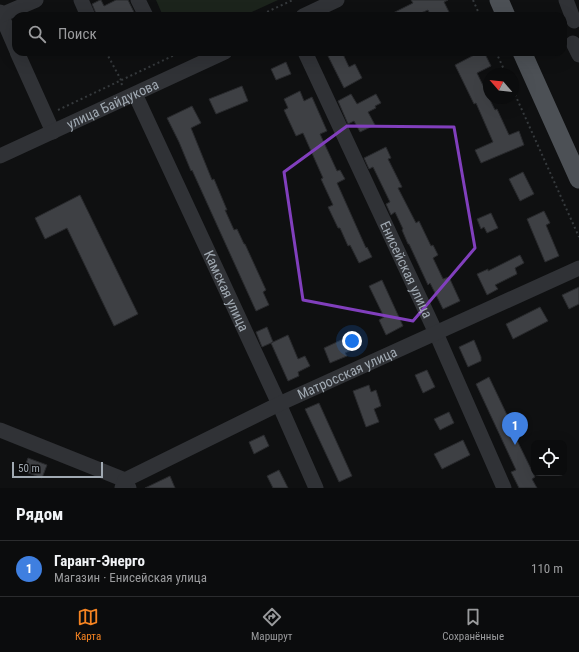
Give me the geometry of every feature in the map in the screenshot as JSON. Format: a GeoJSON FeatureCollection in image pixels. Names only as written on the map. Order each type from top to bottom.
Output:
{"type":"FeatureCollection","features":[{"type":"Feature","properties":{"kind":"main road"},"geometry":{"type":"LineString","coordinates":[[499,0],[504,12]]}},
{"type":"Feature","properties":{"kind":"main road"},"geometry":{"type":"LineString","coordinates":[[524,56],[579,179]]}},
{"type":"Feature","properties":{"kind":"street"},"geometry":{"type":"LineString","coordinates":[[12,39],[1,14],[36,0]]}},
{"type":"Feature","properties":{"kind":"street"},"geometry":{"type":"LineString","coordinates":[[80,0],[86,12]]}},
{"type":"Feature","properties":{"kind":"street"},"geometry":{"type":"LineString","coordinates":[[138,0],[144,12]]}},
{"type":"Feature","properties":{"kind":"street"},"geometry":{"type":"LineString","coordinates":[[311,12],[337,0]]}},
{"type":"Feature","properties":{"kind":"street"},"geometry":{"type":"LineString","coordinates":[[566,0],[572,22]]}},
{"type":"Feature","properties":{"kind":"street"},"geometry":{"type":"LineString","coordinates":[[19,56],[52,132]]}},
{"type":"Feature","properties":{"kind":"street","name":"улица Байдукова"},"geometry":{"type":"LineString","coordinates":[[0,156],[216,56]]}},
{"type":"Feature","properties":{"kind":"street","name":"Енисейская улица"},"geometry":{"type":"LineString","coordinates":[[307,56],[436,333],[504,488]]}},
{"type":"Feature","properties":{"kind":"street","name":"Камская улица"},"geometry":{"type":"LineString","coordinates":[[135,94],[279,404],[316,488]]}},
{"type":"Feature","properties":{"kind":"street","name":"Матросская улица"},"geometry":{"type":"LineString","coordinates":[[126,485],[279,404],[579,268]]}},
{"type":"Feature","properties":{"kind":"street"},"geometry":{"type":"LineString","coordinates":[[0,430],[126,485]]}},
{"type":"Feature","properties":{"kind":"path"},"geometry":{"type":"LineString","coordinates":[[267,12],[293,0]]}},
{"type":"Feature","properties":{"kind":"path"},"geometry":{"type":"LineString","coordinates":[[473,0],[478,12]]}},
{"type":"Feature","properties":{"kind":"path"},"geometry":{"type":"LineString","coordinates":[[57,111],[173,56]]}},
{"type":"Feature","properties":{"kind":"path"},"geometry":{"type":"LineString","coordinates":[[498,56],[503,68]]}},
{"type":"Feature","properties":{"kind":"path"},"geometry":{"type":"LineString","coordinates":[[519,103],[579,237]]}},
{"type":"Feature","properties":{"kind":"highlighted area"},"geometry":{"type":"Polygon","coordinates":[[[347,126],[454,127],[475,248],[413,321],[303,300],[284,172],[347,126]]]}},
{"type":"Feature","properties":{"kind":"shaded area"},"geometry":{"type":"Polygon","coordinates":[[[156,0],[278,0],[252,12],[161,12],[156,0]]]}},
{"type":"Feature","properties":{"kind":"building"},"geometry":{"type":"Polygon","coordinates":[[[101,0],[104,6],[116,0],[128,0],[134,12],[95,12],[92,4],[101,0]]]}},
{"type":"Feature","properties":{"kind":"building"},"geometry":{"type":"Polygon","coordinates":[[[411,0],[448,0],[444,2],[449,12],[429,12],[428,10],[423,12],[395,12],[413,3],[411,0]]]}},
{"type":"Feature","properties":{"kind":"building"},"geometry":{"type":"Polygon","coordinates":[[[328,56],[344,56],[349,67],[355,64],[362,78],[344,88],[328,56]]]}},
{"type":"Feature","properties":{"kind":"building"},"geometry":{"type":"Polygon","coordinates":[[[472,56],[486,56],[491,66],[483,68],[483,70],[477,73],[483,85],[483,104],[492,104],[495,110],[497,109],[509,135],[519,131],[524,145],[481,163],[475,150],[493,142],[476,103],[474,104],[455,65],[472,56]]]}},
{"type":"Feature","properties":{"kind":"building"},"geometry":{"type":"Polygon","coordinates":[[[286,62],[291,74],[276,80],[271,69],[286,62]]]}},
{"type":"Feature","properties":{"kind":"building"},"geometry":{"type":"Polygon","coordinates":[[[242,86],[248,101],[216,114],[209,99],[242,86]]]}},
{"type":"Feature","properties":{"kind":"building"},"geometry":{"type":"Polygon","coordinates":[[[300,91],[304,101],[312,97],[327,131],[320,134],[337,171],[340,170],[345,179],[337,183],[366,248],[367,247],[372,257],[359,263],[350,245],[348,246],[340,228],[338,228],[328,207],[333,205],[303,133],[296,136],[284,110],[288,108],[284,99],[300,91]]]}},
{"type":"Feature","properties":{"kind":"building"},"geometry":{"type":"Polygon","coordinates":[[[351,94],[357,104],[376,94],[381,103],[375,106],[376,108],[368,112],[375,125],[360,132],[354,121],[348,124],[338,101],[351,94]]]}},
{"type":"Feature","properties":{"kind":"building"},"geometry":{"type":"Polygon","coordinates":[[[192,106],[201,123],[191,128],[212,180],[214,179],[234,230],[237,229],[245,244],[266,290],[263,292],[269,305],[256,311],[167,118],[192,106]]]}},
{"type":"Feature","properties":{"kind":"building"},"geometry":{"type":"Polygon","coordinates":[[[386,147],[391,158],[388,159],[402,187],[398,188],[416,223],[419,221],[431,246],[433,245],[438,255],[433,258],[443,279],[449,277],[460,301],[443,309],[430,283],[428,285],[408,244],[395,212],[391,215],[386,204],[390,202],[373,167],[369,169],[364,158],[386,147]]]}},
{"type":"Feature","properties":{"kind":"building"},"geometry":{"type":"Polygon","coordinates":[[[523,172],[534,194],[520,201],[509,179],[523,172]]]}},
{"type":"Feature","properties":{"kind":"building"},"geometry":{"type":"Polygon","coordinates":[[[80,195],[138,314],[114,326],[67,228],[45,239],[35,218],[80,195]]]}},
{"type":"Feature","properties":{"kind":"building"},"geometry":{"type":"Polygon","coordinates":[[[544,211],[550,223],[546,225],[559,256],[545,262],[527,219],[544,211]]]}},
{"type":"Feature","properties":{"kind":"building"},"geometry":{"type":"Polygon","coordinates":[[[491,213],[498,228],[487,233],[484,227],[481,229],[477,219],[491,213]]]}},
{"type":"Feature","properties":{"kind":"building"},"geometry":{"type":"Polygon","coordinates":[[[520,255],[524,263],[515,268],[517,274],[495,285],[498,289],[487,295],[477,274],[488,269],[488,271],[520,255]]]}},
{"type":"Feature","properties":{"kind":"building"},"geometry":{"type":"Polygon","coordinates":[[[382,280],[403,326],[386,335],[379,320],[384,317],[369,286],[382,280]]]}},
{"type":"Feature","properties":{"kind":"building"},"geometry":{"type":"Polygon","coordinates":[[[579,287],[579,304],[569,309],[562,295],[579,287]]]}},
{"type":"Feature","properties":{"kind":"building"},"geometry":{"type":"Polygon","coordinates":[[[540,307],[548,321],[513,339],[506,324],[540,307]]]}},
{"type":"Feature","properties":{"kind":"building"},"geometry":{"type":"Polygon","coordinates":[[[267,327],[273,342],[262,347],[256,332],[267,327]]]}},
{"type":"Feature","properties":{"kind":"building"},"geometry":{"type":"Polygon","coordinates":[[[354,334],[360,346],[345,353],[347,356],[330,363],[324,348],[354,334]]]}},
{"type":"Feature","properties":{"kind":"building"},"geometry":{"type":"Polygon","coordinates":[[[288,335],[298,359],[305,356],[310,366],[298,372],[299,376],[288,381],[271,343],[288,335]]]}},
{"type":"Feature","properties":{"kind":"building"},"geometry":{"type":"Polygon","coordinates":[[[474,340],[481,357],[481,361],[468,367],[459,347],[474,340]]]}},
{"type":"Feature","properties":{"kind":"building"},"geometry":{"type":"Polygon","coordinates":[[[427,370],[435,387],[423,393],[415,375],[427,370]]]}},
{"type":"Feature","properties":{"kind":"building"},"geometry":{"type":"Polygon","coordinates":[[[489,377],[508,417],[506,418],[531,469],[531,476],[535,477],[532,479],[537,488],[519,488],[511,472],[516,470],[476,384],[489,377]]]}},
{"type":"Feature","properties":{"kind":"building"},"geometry":{"type":"Polygon","coordinates":[[[369,385],[371,392],[376,390],[381,406],[374,409],[379,422],[366,427],[353,391],[369,385]]]}},
{"type":"Feature","properties":{"kind":"building"},"geometry":{"type":"Polygon","coordinates":[[[319,403],[352,476],[339,482],[305,409],[319,403]]]}},
{"type":"Feature","properties":{"kind":"building"},"geometry":{"type":"Polygon","coordinates":[[[449,412],[454,423],[440,430],[434,419],[449,412]]]}},
{"type":"Feature","properties":{"kind":"building"},"geometry":{"type":"Polygon","coordinates":[[[264,435],[269,446],[254,454],[249,442],[264,435]]]}},
{"type":"Feature","properties":{"kind":"building"},"geometry":{"type":"Polygon","coordinates":[[[463,440],[470,455],[442,469],[434,454],[463,440]]]}},
{"type":"Feature","properties":{"kind":"building"},"geometry":{"type":"Polygon","coordinates":[[[28,458],[47,465],[42,478],[23,471],[28,458]]]}},
{"type":"Feature","properties":{"kind":"building"},"geometry":{"type":"Polygon","coordinates":[[[279,470],[288,488],[273,488],[267,476],[279,470]]]}},
{"type":"Feature","properties":{"kind":"building"},"geometry":{"type":"Polygon","coordinates":[[[170,476],[175,488],[145,488],[170,476]]]}},
{"type":"Feature","properties":{"kind":"place","name":"Гарант-Энерго"},"geometry":{"type":"Point","coordinates":[515,445]}}]}
